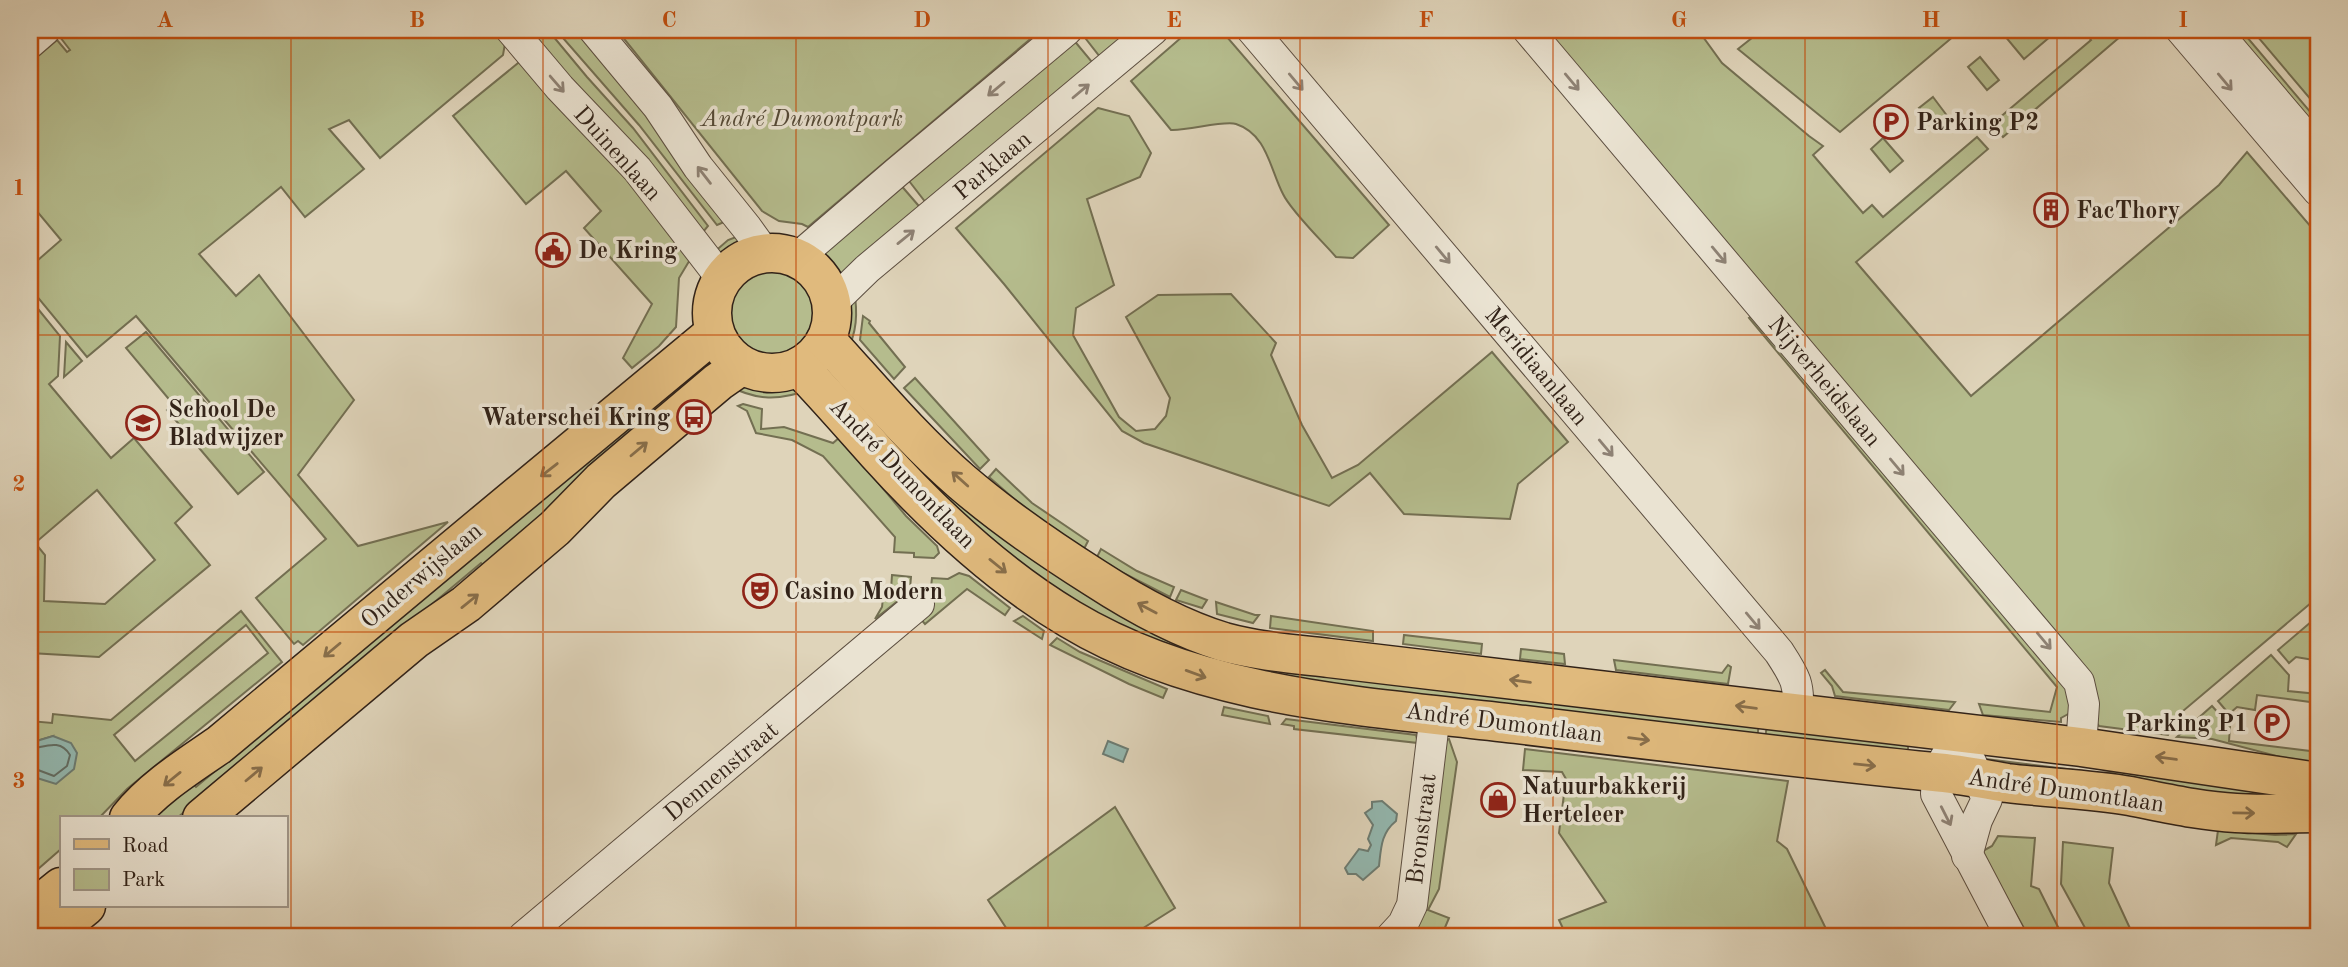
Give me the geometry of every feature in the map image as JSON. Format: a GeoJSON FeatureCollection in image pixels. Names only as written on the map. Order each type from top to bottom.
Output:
{"type":"FeatureCollection","features":[{"type":"Feature","properties":{"kind":"main road"},"geometry":{"type":"LineString","coordinates":[[781,256],[813,269],[825,285],[832,303],[832,322],[826,340],[815,356],[799,367],[780,373],[760,373],[741,366],[725,352],[714,333],[712,305],[722,279],[734,266],[748,257],[781,256]]}},
{"type":"Feature","properties":{"kind":"main road","name":"Onderwijslaan"},"geometry":{"type":"LineString","coordinates":[[131,816],[178,773],[219,745],[510,500],[598,432],[714,333]]}},
{"type":"Feature","properties":{"kind":"main road","name":"André Dumontlaan"},"geometry":{"type":"LineString","coordinates":[[826,340],[960,481],[1003,515],[1116,592],[1187,628],[1225,642],[1281,652],[2081,747],[2318,782]]}},
{"type":"Feature","properties":{"kind":"main road","name":"Onderwijslaan"},"geometry":{"type":"LineString","coordinates":[[204,816],[414,640],[466,604],[555,528],[601,481],[718,382],[741,366]]}},
{"type":"Feature","properties":{"kind":"main road","name":"André Dumontlaan"},"geometry":{"type":"LineString","coordinates":[[799,367],[933,511],[1030,592],[1072,620],[1141,654],[1209,678],[1285,694],[1435,714],[1937,772],[2128,796],[2185,808],[2239,814],[2318,813]]}},
{"type":"Feature","properties":{"kind":"main road"},"geometry":{"type":"LineString","coordinates":[[30,912],[60,888]]}},
{"type":"Feature","properties":{"kind":"main road"},"geometry":{"type":"LineString","coordinates":[[48,937],[84,908]]}},
{"type":"Feature","properties":{"kind":"street"},"geometry":{"type":"LineString","coordinates":[[30,43],[46,30]]}},
{"type":"Feature","properties":{"kind":"street","name":"Duinenlaan"},"geometry":{"type":"LineString","coordinates":[[511,30],[560,88],[637,169],[722,279]]}},
{"type":"Feature","properties":{"kind":"street","name":"Duinenlaan"},"geometry":{"type":"LineString","coordinates":[[594,30],[657,107],[698,167],[747,228],[781,256]]}},
{"type":"Feature","properties":{"kind":"street"},"geometry":{"type":"LineString","coordinates":[[781,256],[897,172],[1067,30]]}},
{"type":"Feature","properties":{"kind":"street","name":"Parklaan"},"geometry":{"type":"LineString","coordinates":[[832,303],[867,269],[1153,30]]}},
{"type":"Feature","properties":{"kind":"street","name":"Meridiaanlaan"},"geometry":{"type":"LineString","coordinates":[[1252,30],[1779,652],[1800,693],[1797,713]]}},
{"type":"Feature","properties":{"kind":"street","name":"Nijverheidslaan"},"geometry":{"type":"LineString","coordinates":[[1528,30],[2079,682],[2084,704],[2081,747]]}},
{"type":"Feature","properties":{"kind":"street"},"geometry":{"type":"LineString","coordinates":[[2181,30],[2318,191]]}},
{"type":"Feature","properties":{"kind":"street"},"geometry":{"type":"LineString","coordinates":[[2215,30],[2318,151]]}},
{"type":"Feature","properties":{"kind":"street","name":"Dennenstraat"},"geometry":{"type":"LineString","coordinates":[[523,937],[919,604]]}},
{"type":"Feature","properties":{"kind":"street","name":"Bronstraat"},"geometry":{"type":"LineString","coordinates":[[1391,937],[1403,924],[1412,905],[1435,714]]}},
{"type":"Feature","properties":{"kind":"street"},"geometry":{"type":"LineString","coordinates":[[1960,732],[1937,772],[1936,794],[2011,937]]}},
{"type":"Feature","properties":{"kind":"street"},"geometry":{"type":"LineString","coordinates":[[1960,732],[1987,799],[1977,820],[1967,856]]}},
{"type":"Feature","properties":{"kind":"green space"},"geometry":{"type":"Polygon","coordinates":[[[69,30],[499,30],[506,38],[503,55],[380,158],[349,120],[329,129],[364,169],[305,217],[281,187],[199,254],[236,296],[259,275],[354,400],[298,475],[358,546],[448,522],[303,645],[298,641],[294,644],[256,598],[326,539],[136,316],[87,357],[30,288],[30,267],[61,240],[30,203],[30,63],[57,40],[67,52],[70,50],[60,37],[69,30]]]}},
{"type":"Feature","properties":{"kind":"green space"},"geometry":{"type":"Polygon","coordinates":[[[525,30],[548,30],[633,128],[708,226],[699,237],[525,30]]]}},
{"type":"Feature","properties":{"kind":"green space"},"geometry":{"type":"Polygon","coordinates":[[[556,30],[579,30],[658,123],[731,219],[717,225],[639,125],[556,30]]]}},
{"type":"Feature","properties":{"kind":"green space","name":"André Dumontpark"},"geometry":{"type":"Polygon","coordinates":[[[617,30],[1041,30],[808,227],[779,221],[762,211],[617,30]]]}},
{"type":"Feature","properties":{"kind":"green space"},"geometry":{"type":"Polygon","coordinates":[[[1079,30],[1145,30],[1104,62],[1079,30]]]}},
{"type":"Feature","properties":{"kind":"green space"},"geometry":{"type":"Polygon","coordinates":[[[1190,30],[1221,30],[1389,225],[1353,258],[1336,257],[1287,201],[1266,153],[1255,136],[1230,123],[1171,130],[1131,81],[1190,30]]]}},
{"type":"Feature","properties":{"kind":"green space"},"geometry":{"type":"Polygon","coordinates":[[[1535,30],[1698,30],[1722,63],[1823,146],[1813,155],[1863,213],[1872,205],[1883,217],[1977,137],[1988,149],[1856,262],[1971,396],[2219,185],[2247,152],[2318,235],[2318,597],[2177,716],[2168,735],[2099,726],[1535,30]]]}},
{"type":"Feature","properties":{"kind":"green space"},"geometry":{"type":"Polygon","coordinates":[[[1762,30],[1961,30],[1840,132],[1738,49],[1762,30]]]}},
{"type":"Feature","properties":{"kind":"green space"},"geometry":{"type":"Polygon","coordinates":[[[2011,30],[2058,30],[2024,59],[2004,35],[2011,30]]]}},
{"type":"Feature","properties":{"kind":"green space"},"geometry":{"type":"Polygon","coordinates":[[[2083,30],[2128,30],[2003,137],[1992,124],[2091,40],[2083,30]]]}},
{"type":"Feature","properties":{"kind":"green space"},"geometry":{"type":"Polygon","coordinates":[[[2224,30],[2241,30],[2318,121],[2318,141],[2224,30]]]}},
{"type":"Feature","properties":{"kind":"green space"},"geometry":{"type":"Polygon","coordinates":[[[2252,30],[2318,30],[2318,108],[2252,30]]]}},
{"type":"Feature","properties":{"kind":"green space"},"geometry":{"type":"Polygon","coordinates":[[[1072,38],[1097,68],[930,208],[906,177],[1072,38]]]}},
{"type":"Feature","properties":{"kind":"green space"},"geometry":{"type":"Polygon","coordinates":[[[1980,57],[1999,80],[1987,90],[1968,67],[1980,57]]]}},
{"type":"Feature","properties":{"kind":"green space"},"geometry":{"type":"Polygon","coordinates":[[[523,59],[694,253],[679,278],[676,327],[659,346],[632,368],[623,358],[652,304],[584,228],[601,211],[566,171],[526,204],[453,116],[523,59]]]}},
{"type":"Feature","properties":{"kind":"green space"},"geometry":{"type":"Polygon","coordinates":[[[1933,97],[1951,121],[1938,131],[1919,108],[1933,97]]]}},
{"type":"Feature","properties":{"kind":"green space"},"geometry":{"type":"Polygon","coordinates":[[[1098,108],[1129,116],[1151,153],[1140,177],[1087,199],[1114,285],[1076,308],[1073,335],[1119,417],[1136,431],[1155,429],[1166,416],[1170,398],[1126,317],[1158,295],[1231,294],[1276,343],[1271,355],[1302,425],[1332,478],[1358,465],[1492,352],[1568,442],[1518,484],[1510,519],[1404,514],[1370,473],[1329,506],[1144,443],[1122,431],[956,228],[1098,108]]]}},
{"type":"Feature","properties":{"kind":"green space"},"geometry":{"type":"Polygon","coordinates":[[[1883,138],[1903,161],[1890,172],[1871,149],[1883,138]]]}},
{"type":"Feature","properties":{"kind":"green space"},"geometry":{"type":"Polygon","coordinates":[[[899,183],[924,212],[835,285],[827,272],[810,255],[899,183]]]}},
{"type":"Feature","properties":{"kind":"green space"},"geometry":{"type":"Polygon","coordinates":[[[744,234],[753,247],[723,265],[712,254],[728,240],[744,234]]]}},
{"type":"Feature","properties":{"kind":"green space"},"geometry":{"type":"Polygon","coordinates":[[[772,266],[790,269],[805,280],[816,295],[819,313],[816,331],[805,346],[790,357],[772,360],[754,357],[739,346],[728,331],[725,313],[728,295],[739,280],[754,269],[772,266]]]}},
{"type":"Feature","properties":{"kind":"green space"},"geometry":{"type":"Polygon","coordinates":[[[854,290],[856,323],[846,353],[840,339],[843,305],[854,290]]]}},
{"type":"Feature","properties":{"kind":"green space"},"geometry":{"type":"Polygon","coordinates":[[[30,299],[60,336],[58,376],[49,384],[111,458],[134,438],[192,507],[175,523],[210,565],[99,657],[30,653],[30,417],[33,413],[30,409],[30,299]],[[97,490],[35,543],[45,555],[44,601],[105,604],[155,560],[97,490]]]}},
{"type":"Feature","properties":{"kind":"green space"},"geometry":{"type":"Polygon","coordinates":[[[1754,314],[2070,691],[2070,713],[2061,718],[2061,722],[1983,715],[1979,704],[2050,712],[2057,687],[1749,318],[1754,314]]]}},
{"type":"Feature","properties":{"kind":"green space"},"geometry":{"type":"Polygon","coordinates":[[[863,316],[870,321],[905,367],[894,379],[860,340],[863,316]]]}},
{"type":"Feature","properties":{"kind":"green space"},"geometry":{"type":"Polygon","coordinates":[[[146,332],[264,472],[238,494],[167,410],[173,404],[126,348],[146,332]]]}},
{"type":"Feature","properties":{"kind":"green space"},"geometry":{"type":"Polygon","coordinates":[[[66,342],[82,361],[64,377],[66,342]]]}},
{"type":"Feature","properties":{"kind":"green space"},"geometry":{"type":"Polygon","coordinates":[[[691,374],[697,381],[487,569],[481,563],[179,816],[151,816],[192,783],[196,787],[691,374]]]}},
{"type":"Feature","properties":{"kind":"green space"},"geometry":{"type":"Polygon","coordinates":[[[748,377],[770,382],[789,380],[811,389],[789,396],[768,398],[748,394],[727,385],[748,377]]]}},
{"type":"Feature","properties":{"kind":"green space"},"geometry":{"type":"Polygon","coordinates":[[[915,378],[989,460],[980,469],[904,388],[915,378]]]}},
{"type":"Feature","properties":{"kind":"green space"},"geometry":{"type":"Polygon","coordinates":[[[842,386],[1124,617],[1759,722],[1757,740],[1229,670],[1091,616],[978,535],[842,386]]]}},
{"type":"Feature","properties":{"kind":"green space"},"geometry":{"type":"Polygon","coordinates":[[[743,404],[762,409],[761,429],[784,427],[833,443],[840,437],[906,516],[937,546],[939,553],[934,558],[894,552],[895,537],[823,456],[792,440],[756,433],[747,411],[738,406],[743,404]]]}},
{"type":"Feature","properties":{"kind":"green space"},"geometry":{"type":"Polygon","coordinates":[[[996,469],[1032,503],[1088,541],[1083,551],[1021,505],[989,477],[996,469]]]}},
{"type":"Feature","properties":{"kind":"green space"},"geometry":{"type":"Polygon","coordinates":[[[1101,549],[1137,571],[1174,587],[1170,597],[1096,559],[1101,549]]]}},
{"type":"Feature","properties":{"kind":"green space"},"geometry":{"type":"Polygon","coordinates":[[[959,573],[969,576],[1010,608],[1005,615],[967,589],[925,624],[919,617],[929,606],[932,578],[948,579],[959,573]]]}},
{"type":"Feature","properties":{"kind":"green space"},"geometry":{"type":"Polygon","coordinates":[[[892,575],[911,577],[909,600],[899,600],[875,619],[882,607],[884,590],[891,590],[892,575]]]}},
{"type":"Feature","properties":{"kind":"green space"},"geometry":{"type":"Polygon","coordinates":[[[1181,590],[1207,600],[1202,608],[1176,600],[1181,590]]]}},
{"type":"Feature","properties":{"kind":"green space"},"geometry":{"type":"Polygon","coordinates":[[[1216,602],[1259,615],[1253,623],[1217,614],[1216,602]]]}},
{"type":"Feature","properties":{"kind":"green space"},"geometry":{"type":"Polygon","coordinates":[[[241,611],[282,662],[127,789],[101,816],[60,816],[60,850],[30,876],[30,771],[37,778],[53,736],[30,743],[30,721],[52,723],[53,714],[111,720],[241,611]],[[246,625],[114,735],[135,761],[268,653],[246,625]]]}},
{"type":"Feature","properties":{"kind":"green space"},"geometry":{"type":"Polygon","coordinates":[[[1023,616],[1044,631],[1042,639],[1014,621],[1023,616]]]}},
{"type":"Feature","properties":{"kind":"green space"},"geometry":{"type":"Polygon","coordinates":[[[1271,616],[1373,631],[1373,641],[1270,628],[1271,616]]]}},
{"type":"Feature","properties":{"kind":"green space"},"geometry":{"type":"Polygon","coordinates":[[[2318,616],[2318,645],[2314,660],[2296,657],[2289,663],[2278,650],[2318,616]]]}},
{"type":"Feature","properties":{"kind":"green space"},"geometry":{"type":"Polygon","coordinates":[[[1404,635],[1482,644],[1481,654],[1403,644],[1404,635]]]}},
{"type":"Feature","properties":{"kind":"green space"},"geometry":{"type":"Polygon","coordinates":[[[1057,638],[1080,652],[1167,689],[1163,698],[1050,645],[1057,638]]]}},
{"type":"Feature","properties":{"kind":"green space"},"geometry":{"type":"Polygon","coordinates":[[[1521,649],[1564,654],[1565,664],[1520,659],[1521,649]]]}},
{"type":"Feature","properties":{"kind":"green space"},"geometry":{"type":"Polygon","coordinates":[[[2271,655],[2289,675],[2288,691],[2318,694],[2318,703],[2257,695],[2255,710],[2237,707],[2229,714],[2218,701],[2271,655]]]}},
{"type":"Feature","properties":{"kind":"green space"},"geometry":{"type":"Polygon","coordinates":[[[1614,660],[1722,673],[1728,665],[1731,667],[1728,684],[1616,670],[1614,660]]]}},
{"type":"Feature","properties":{"kind":"green space"},"geometry":{"type":"Polygon","coordinates":[[[1825,670],[1843,692],[1955,702],[1949,710],[1835,696],[1832,686],[1821,673],[1825,670]]]}},
{"type":"Feature","properties":{"kind":"green space"},"geometry":{"type":"Polygon","coordinates":[[[2212,706],[2230,726],[2229,741],[2318,752],[2318,767],[2212,739],[2177,737],[2212,706]]]}},
{"type":"Feature","properties":{"kind":"green space"},"geometry":{"type":"Polygon","coordinates":[[[1224,707],[1268,716],[1270,724],[1222,715],[1224,707]]]}},
{"type":"Feature","properties":{"kind":"green space"},"geometry":{"type":"Polygon","coordinates":[[[1286,719],[1416,735],[1418,743],[1294,729],[1294,726],[1282,724],[1286,719]]]}},
{"type":"Feature","properties":{"kind":"green space"},"geometry":{"type":"Polygon","coordinates":[[[1767,723],[1908,745],[1908,751],[1765,741],[1767,723]]]}},
{"type":"Feature","properties":{"kind":"green space"},"geometry":{"type":"Polygon","coordinates":[[[1449,739],[1457,762],[1439,889],[1428,910],[1449,918],[1441,937],[1411,937],[1417,933],[1413,930],[1443,741],[1449,739]]]}},
{"type":"Feature","properties":{"kind":"green space"},"geometry":{"type":"Polygon","coordinates":[[[1525,749],[1788,781],[1777,841],[1787,849],[1830,937],[1567,937],[1559,920],[1606,902],[1559,833],[1566,779],[1562,772],[1523,770],[1525,749]]]}},
{"type":"Feature","properties":{"kind":"green space"},"geometry":{"type":"Polygon","coordinates":[[[1986,759],[2100,773],[2141,769],[2318,789],[2316,805],[1983,764],[1986,759]]]}},
{"type":"Feature","properties":{"kind":"green space"},"geometry":{"type":"Polygon","coordinates":[[[1115,807],[1175,908],[1129,937],[1012,937],[988,900],[1115,807]]]}},
{"type":"Feature","properties":{"kind":"green space"},"geometry":{"type":"Polygon","coordinates":[[[2218,830],[2296,834],[2287,847],[2278,842],[2231,838],[2216,845],[2218,830]]]}},
{"type":"Feature","properties":{"kind":"green space"},"geometry":{"type":"Polygon","coordinates":[[[1998,836],[2035,838],[2031,886],[2039,889],[2063,937],[2029,937],[1981,852],[1992,846],[1998,836]]]}},
{"type":"Feature","properties":{"kind":"green space"},"geometry":{"type":"Polygon","coordinates":[[[2063,842],[2113,848],[2109,883],[2134,937],[2090,937],[2061,884],[2063,842]]]}},
{"type":"Feature","properties":{"kind":"water"},"geometry":{"type":"Polygon","coordinates":[[[53,736],[71,743],[77,753],[74,769],[56,784],[37,778],[30,771],[30,743],[53,736]]]}},
{"type":"Feature","properties":{"kind":"water"},"geometry":{"type":"Polygon","coordinates":[[[1108,741],[1128,749],[1123,762],[1103,754],[1108,741]]]}},
{"type":"Feature","properties":{"kind":"water"},"geometry":{"type":"Polygon","coordinates":[[[1382,801],[1397,814],[1396,821],[1385,836],[1379,866],[1363,880],[1356,874],[1348,874],[1345,868],[1359,849],[1368,851],[1371,845],[1368,839],[1373,825],[1365,813],[1372,808],[1372,802],[1382,801]]]}},
{"type":"Feature","properties":{"kind":"place","name":"Parking P2"},"geometry":{"type":"Point","coordinates":[1891,122]}},
{"type":"Feature","properties":{"kind":"place","name":"FacThory"},"geometry":{"type":"Point","coordinates":[2051,210]}},
{"type":"Feature","properties":{"kind":"place","name":"De Kring"},"geometry":{"type":"Point","coordinates":[553,250]}},
{"type":"Feature","properties":{"kind":"place","name":"Waterschei Kring"},"geometry":{"type":"Point","coordinates":[694,417]}},
{"type":"Feature","properties":{"kind":"place","name":"School De Bladwijzer"},"geometry":{"type":"Point","coordinates":[143,423]}},
{"type":"Feature","properties":{"kind":"place","name":"Casino Modern"},"geometry":{"type":"Point","coordinates":[760,591]}},
{"type":"Feature","properties":{"kind":"place","name":"Parking P1"},"geometry":{"type":"Point","coordinates":[2272,723]}},
{"type":"Feature","properties":{"kind":"place","name":"Natuurbakkerij Herteleer"},"geometry":{"type":"Point","coordinates":[1498,800]}}]}
